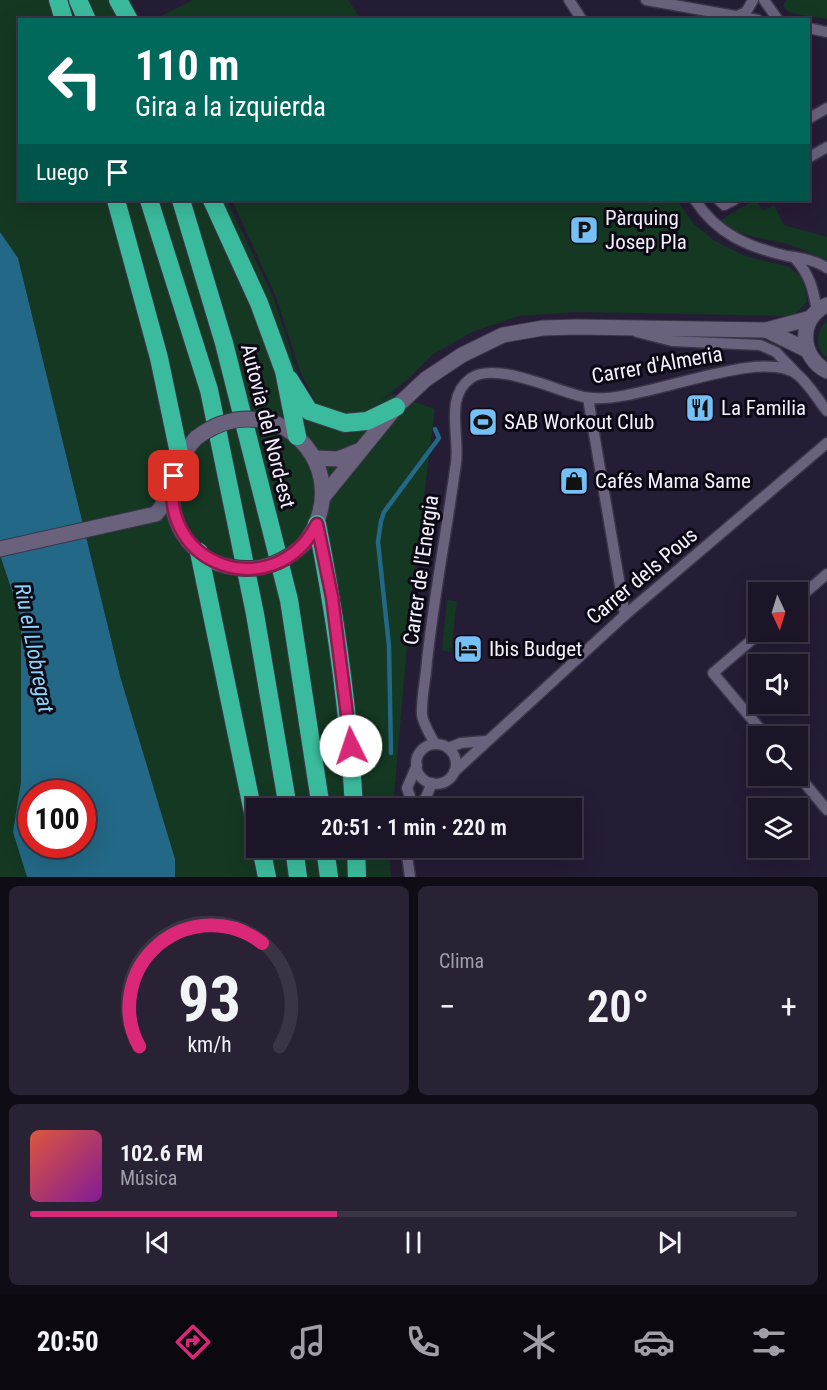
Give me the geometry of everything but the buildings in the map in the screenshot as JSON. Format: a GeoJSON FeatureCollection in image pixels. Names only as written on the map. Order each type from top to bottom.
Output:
{"type":"FeatureCollection","features":[{"type":"Feature","properties":{"kind":"highway"},"geometry":{"type":"LineString","coordinates":[[58,0],[63,18]]}},
{"type":"Feature","properties":{"kind":"highway"},"geometry":{"type":"LineString","coordinates":[[78,0],[86,18]]}},
{"type":"Feature","properties":{"kind":"highway"},"geometry":{"type":"LineString","coordinates":[[107,0],[113,18]]}},
{"type":"Feature","properties":{"kind":"highway"},"geometry":{"type":"LineString","coordinates":[[118,0],[128,18]]}},
{"type":"Feature","properties":{"kind":"highway"},"geometry":{"type":"LineString","coordinates":[[116,201],[159,358],[180,458]]}},
{"type":"Feature","properties":{"kind":"highway"},"geometry":{"type":"LineString","coordinates":[[149,201],[176,282],[213,411],[255,614],[286,798]]}},
{"type":"Feature","properties":{"kind":"highway","name":"Autovia del Nord-est"},"geometry":{"type":"LineString","coordinates":[[181,201],[204,266],[289,600],[319,798]]}},
{"type":"Feature","properties":{"kind":"highway"},"geometry":{"type":"LineString","coordinates":[[212,201],[259,303],[284,370],[297,436]]}},
{"type":"Feature","properties":{"kind":"highway"},"geometry":{"type":"LineString","coordinates":[[284,370],[309,411],[345,423],[368,422],[396,407]]}},
{"type":"Feature","properties":{"kind":"highway"},"geometry":{"type":"LineString","coordinates":[[317,524],[332,597],[350,726],[354,798]]}},
{"type":"Feature","properties":{"kind":"highway"},"geometry":{"type":"LineString","coordinates":[[199,552],[250,798]]}},
{"type":"Feature","properties":{"kind":"highway"},"geometry":{"type":"LineString","coordinates":[[263,858],[267,877]]}},
{"type":"Feature","properties":{"kind":"highway"},"geometry":{"type":"LineString","coordinates":[[295,858],[298,877]]}},
{"type":"Feature","properties":{"kind":"highway"},"geometry":{"type":"LineString","coordinates":[[327,858],[328,877]]}},
{"type":"Feature","properties":{"kind":"highway"},"geometry":{"type":"LineString","coordinates":[[356,858],[357,877]]}},
{"type":"Feature","properties":{"kind":"street"},"geometry":{"type":"LineString","coordinates":[[646,0],[748,18]]}},
{"type":"Feature","properties":{"kind":"street"},"geometry":{"type":"LineString","coordinates":[[737,16],[746,12],[753,0]]}},
{"type":"Feature","properties":{"kind":"street"},"geometry":{"type":"LineString","coordinates":[[764,0],[777,18]]}},
{"type":"Feature","properties":{"kind":"street"},"geometry":{"type":"LineString","coordinates":[[572,1],[581,18]]}},
{"type":"Feature","properties":{"kind":"street"},"geometry":{"type":"LineString","coordinates":[[810,28],[827,32]]}},
{"type":"Feature","properties":{"kind":"street"},"geometry":{"type":"LineString","coordinates":[[810,118],[827,108]]}},
{"type":"Feature","properties":{"kind":"street"},"geometry":{"type":"LineString","coordinates":[[810,157],[827,147]]}},
{"type":"Feature","properties":{"kind":"street"},"geometry":{"type":"LineString","coordinates":[[696,201],[718,229],[730,236],[762,250],[827,268]]}},
{"type":"Feature","properties":{"kind":"street"},"geometry":{"type":"LineString","coordinates":[[720,201],[724,206],[733,201]]}},
{"type":"Feature","properties":{"kind":"street"},"geometry":{"type":"LineString","coordinates":[[794,257],[807,271],[813,284],[818,312],[805,336],[807,350],[818,367],[827,373]]}},
{"type":"Feature","properties":{"kind":"street"},"geometry":{"type":"LineString","coordinates":[[323,497],[396,407],[426,379],[462,355],[503,335],[543,328],[766,330],[818,312]]}},
{"type":"Feature","properties":{"kind":"street"},"geometry":{"type":"LineString","coordinates":[[626,329],[672,341],[760,345],[776,352],[798,374],[827,411]]}},
{"type":"Feature","properties":{"kind":"street"},"geometry":{"type":"LineString","coordinates":[[766,330],[807,350]]}},
{"type":"Feature","properties":{"kind":"street","name":"Carrer d'Almeria"},"geometry":{"type":"LineString","coordinates":[[455,398],[460,388],[473,376],[492,372],[512,374],[549,388],[588,398],[644,391],[739,369],[762,367],[798,374]]}},
{"type":"Feature","properties":{"kind":"street","name":"Carrer de l'Energia"},"geometry":{"type":"LineString","coordinates":[[435,744],[422,717],[433,608],[457,456],[455,398]]}},
{"type":"Feature","properties":{"kind":"street"},"geometry":{"type":"LineString","coordinates":[[588,398],[625,615]]}},
{"type":"Feature","properties":{"kind":"street"},"geometry":{"type":"LineString","coordinates":[[253,418],[277,424],[297,436],[315,459],[322,477],[323,497],[317,524],[303,546],[281,562],[255,569],[229,567],[216,563],[199,552],[178,525],[171,495],[180,458],[196,438],[228,420],[253,418]]}},
{"type":"Feature","properties":{"kind":"street","name":"Carrer dels Pous"},"geometry":{"type":"LineString","coordinates":[[454,772],[480,750],[485,741],[625,615],[827,443]]}},
{"type":"Feature","properties":{"kind":"street"},"geometry":{"type":"LineString","coordinates":[[315,459],[338,459],[361,450]]}},
{"type":"Feature","properties":{"kind":"street"},"geometry":{"type":"LineString","coordinates":[[0,549],[156,514],[171,495]]}},
{"type":"Feature","properties":{"kind":"street"},"geometry":{"type":"LineString","coordinates":[[156,514],[178,525]]}},
{"type":"Feature","properties":{"kind":"street"},"geometry":{"type":"LineString","coordinates":[[808,590],[827,574]]}},
{"type":"Feature","properties":{"kind":"street"},"geometry":{"type":"LineString","coordinates":[[749,642],[713,673],[758,726]]}},
{"type":"Feature","properties":{"kind":"street"},"geometry":{"type":"LineString","coordinates":[[448,748],[461,743],[485,741]]}},
{"type":"Feature","properties":{"kind":"street"},"geometry":{"type":"LineString","coordinates":[[411,798],[407,788],[417,765],[424,749],[435,744],[448,748],[456,759],[454,772],[445,782],[432,783],[422,777],[417,765]]}},
{"type":"Feature","properties":{"kind":"street"},"geometry":{"type":"LineString","coordinates":[[422,798],[432,783]]}},
{"type":"Feature","properties":{"kind":"street"},"geometry":{"type":"LineString","coordinates":[[807,786],[827,810]]}},
{"type":"Feature","properties":{"kind":"street"},"geometry":{"type":"LineString","coordinates":[[407,858],[410,877]]}},
{"type":"Feature","properties":{"kind":"green space"},"geometry":{"type":"Polygon","coordinates":[[[0,0],[131,0],[140,18],[18,18],[18,201],[227,201],[274,299],[305,396],[317,406],[300,371],[276,297],[232,201],[636,201],[679,203],[694,224],[715,241],[745,256],[789,267],[803,279],[807,302],[795,314],[786,316],[577,312],[519,316],[472,332],[432,355],[407,380],[381,400],[392,394],[435,409],[411,600],[394,798],[246,798],[246,858],[390,858],[391,877],[175,877],[175,859],[120,676],[18,258],[0,232],[0,0]]]}},
{"type":"Feature","properties":{"kind":"green space"},"geometry":{"type":"Polygon","coordinates":[[[193,0],[348,0],[360,18],[157,18],[193,0]]]}},
{"type":"Feature","properties":{"kind":"green space"},"geometry":{"type":"Polygon","coordinates":[[[786,0],[827,0],[827,19],[790,13],[783,6],[786,0]]]}},
{"type":"Feature","properties":{"kind":"green space"},"geometry":{"type":"Polygon","coordinates":[[[753,201],[763,211],[774,205],[784,225],[827,237],[827,260],[787,244],[743,233],[720,220],[753,201]]]}},
{"type":"Feature","properties":{"kind":"green space"},"geometry":{"type":"Polygon","coordinates":[[[827,321],[827,359],[820,350],[818,340],[820,330],[827,321]]]}},
{"type":"Feature","properties":{"kind":"green space"},"geometry":{"type":"Polygon","coordinates":[[[0,555],[21,618],[21,780],[18,780],[14,832],[18,846],[18,858],[22,858],[27,877],[0,877],[0,555]]]}},
{"type":"Feature","properties":{"kind":"green space"},"geometry":{"type":"Polygon","coordinates":[[[447,600],[457,601],[451,652],[444,651],[442,647],[447,600]]]}},
{"type":"Feature","properties":{"kind":"water","name":"Riu el Llobregat"},"geometry":{"type":"Polygon","coordinates":[[[0,232],[18,258],[120,676],[175,859],[175,877],[27,877],[21,858],[96,858],[96,780],[21,780],[21,618],[0,555],[0,232]]]}},
{"type":"Feature","properties":{"kind":"water"},"geometry":{"type":"Polygon","coordinates":[[[18,801],[18,848],[13,832],[18,801]]]}},
{"type":"Feature","properties":{"kind":"waterway"},"geometry":{"type":"LineString","coordinates":[[391,753],[389,646],[378,542],[384,512],[439,438],[435,429]]}},
{"type":"Feature","properties":{"kind":"place","name":"Pàrquing Josep Pla"},"geometry":{"type":"Point","coordinates":[584,230]}},
{"type":"Feature","properties":{"kind":"place","name":"La Familia"},"geometry":{"type":"Point","coordinates":[700,408]}},
{"type":"Feature","properties":{"kind":"place","name":"SAB Workout Club"},"geometry":{"type":"Point","coordinates":[483,422]}},
{"type":"Feature","properties":{"kind":"place","name":"Cafés Mama Same"},"geometry":{"type":"Point","coordinates":[574,481]}},
{"type":"Feature","properties":{"kind":"place","name":"Ibis Budget"},"geometry":{"type":"Point","coordinates":[468,649]}},
{"type":"Feature","properties":{"kind":"route"},"geometry":{"type":"LineString","coordinates":[[174,476],[171,495],[178,525],[187,540],[199,552],[216,563],[242,569],[255,569],[281,562],[303,546],[317,524],[332,597],[351,746]]}}]}
